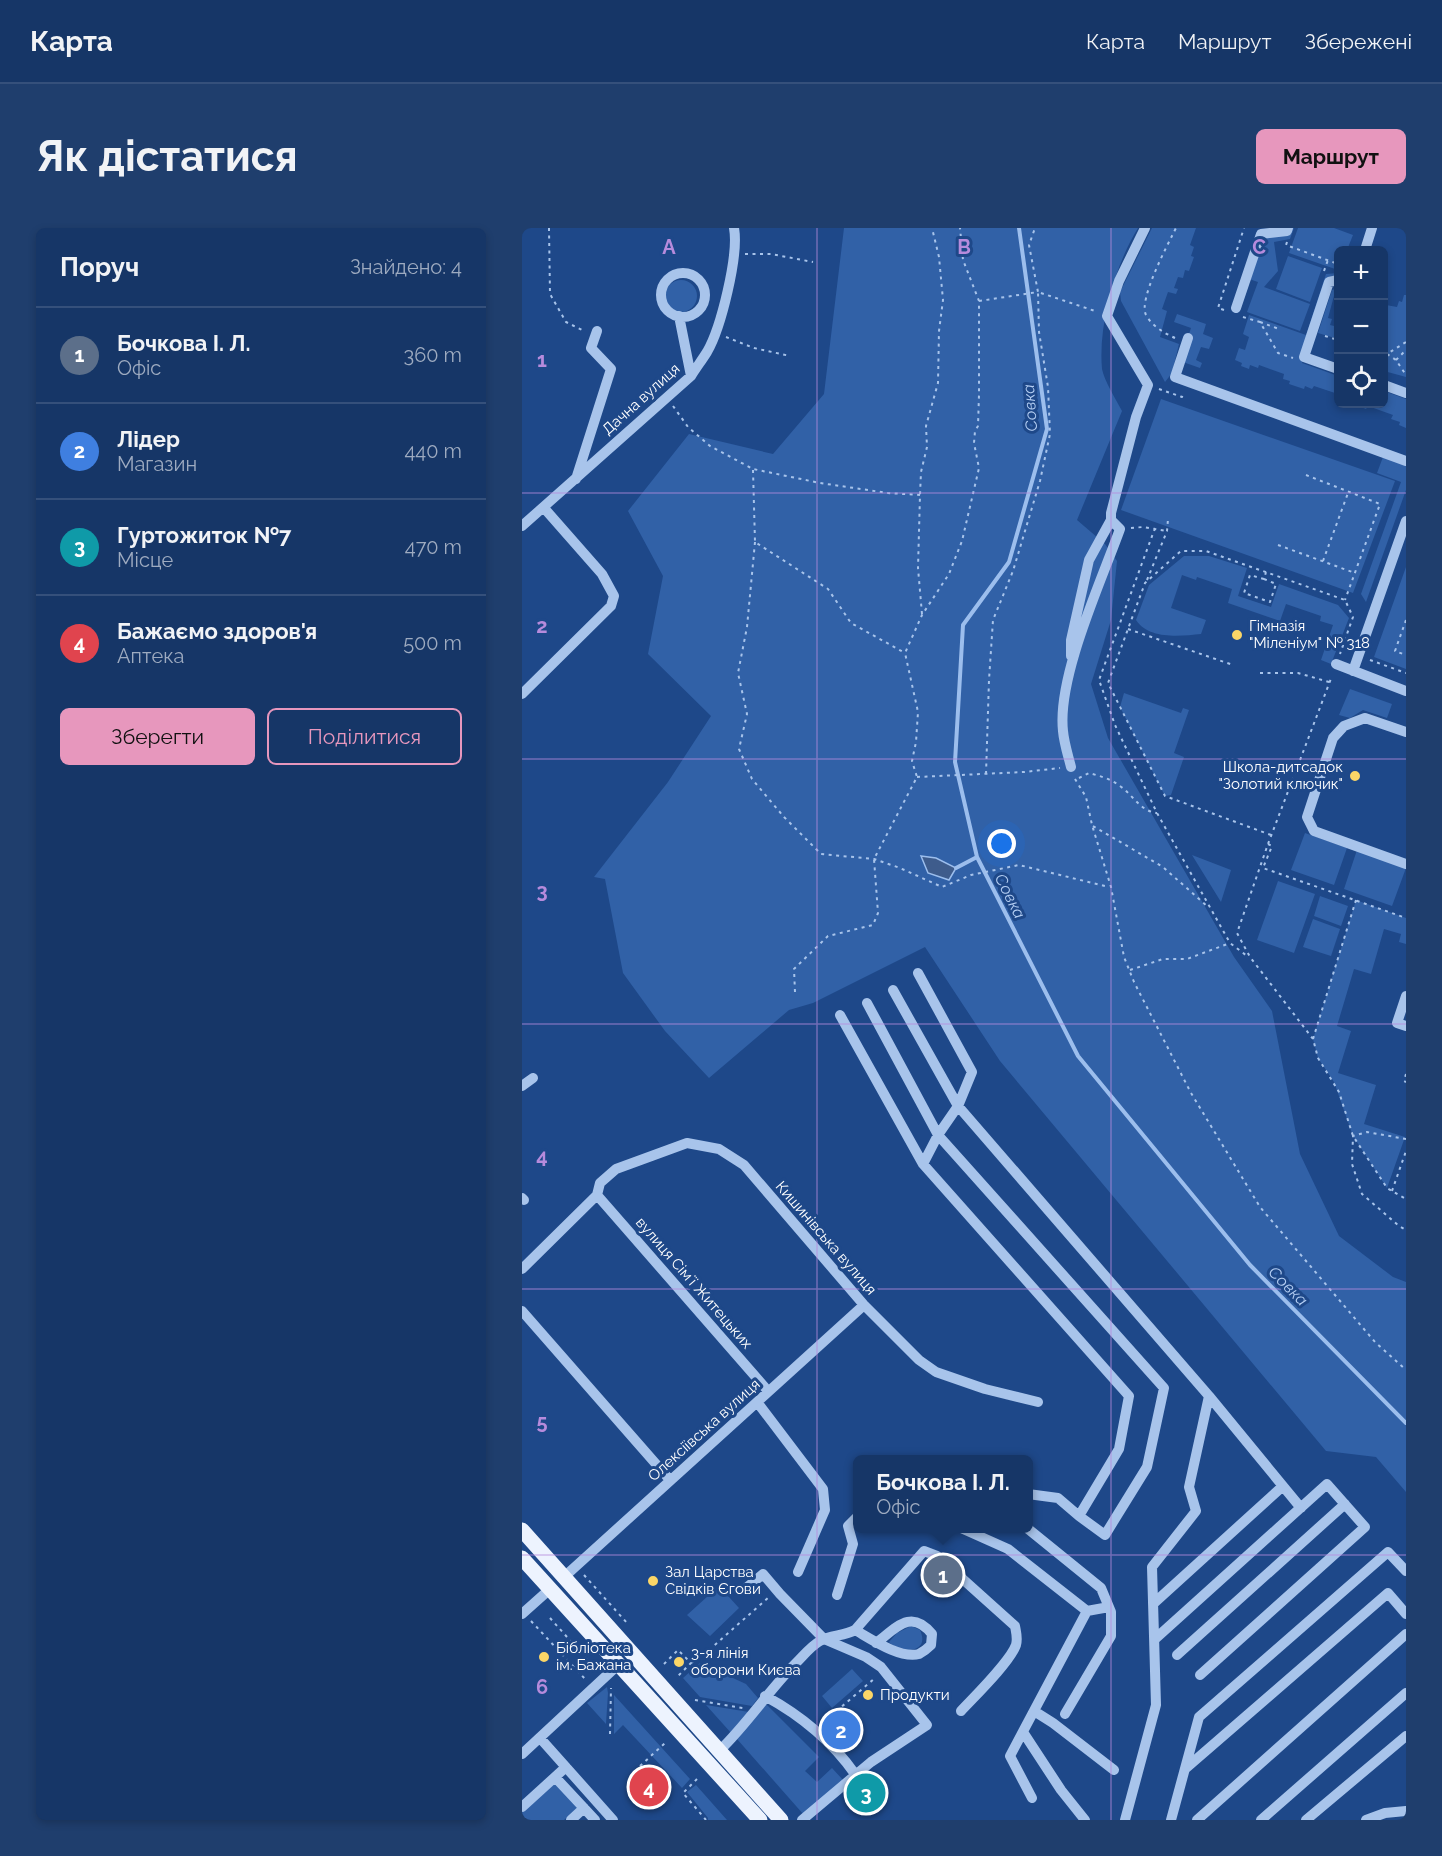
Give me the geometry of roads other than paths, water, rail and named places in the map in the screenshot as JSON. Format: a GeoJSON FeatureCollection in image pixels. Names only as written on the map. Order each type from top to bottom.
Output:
{"type":"FeatureCollection","features":[{"type":"Feature","properties":{"kind":"main road"},"geometry":{"type":"LineString","coordinates":[[522,1530],[781,1820]]}},
{"type":"Feature","properties":{"kind":"main road"},"geometry":{"type":"LineString","coordinates":[[522,1558],[760,1820]]}},
{"type":"Feature","properties":{"kind":"street","name":"Дачна вулиця"},"geometry":{"type":"LineString","coordinates":[[522,526],[691,376],[708,351],[715,332],[731,274],[734,228]]}},
{"type":"Feature","properties":{"kind":"street"},"geometry":{"type":"LineString","coordinates":[[1071,665],[1071,640],[1089,560],[1111,520],[1111,513],[1132,460],[1136,417],[1148,385],[1107,316],[1119,280],[1145,228]]}},
{"type":"Feature","properties":{"kind":"street"},"geometry":{"type":"LineString","coordinates":[[1366,246],[1372,228]]}},
{"type":"Feature","properties":{"kind":"street"},"geometry":{"type":"LineString","coordinates":[[1234,311],[1261,234],[1288,232]]}},
{"type":"Feature","properties":{"kind":"street"},"geometry":{"type":"LineString","coordinates":[[682,273],[690,274],[701,283],[704,297],[699,310],[686,316],[679,316],[673,314],[663,304],[661,290],[669,278],[682,273]]}},
{"type":"Feature","properties":{"kind":"street"},"geometry":{"type":"LineString","coordinates":[[1334,281],[1329,282],[1304,357],[1334,368]]}},
{"type":"Feature","properties":{"kind":"street"},"geometry":{"type":"LineString","coordinates":[[679,316],[691,376]]}},
{"type":"Feature","properties":{"kind":"street"},"geometry":{"type":"LineString","coordinates":[[576,479],[611,369],[591,348],[596,334]]}},
{"type":"Feature","properties":{"kind":"street"},"geometry":{"type":"LineString","coordinates":[[1187,340],[1175,376],[1406,460]]}},
{"type":"Feature","properties":{"kind":"street"},"geometry":{"type":"LineString","coordinates":[[1388,387],[1406,393]]}},
{"type":"Feature","properties":{"kind":"street"},"geometry":{"type":"LineString","coordinates":[[522,694],[611,606],[614,596],[602,574],[544,508]]}},
{"type":"Feature","properties":{"kind":"street"},"geometry":{"type":"LineString","coordinates":[[1071,767],[1062,731],[1065,698],[1071,665],[1120,530],[1111,520]]}},
{"type":"Feature","properties":{"kind":"street"},"geometry":{"type":"LineString","coordinates":[[1353,671],[1406,521]]}},
{"type":"Feature","properties":{"kind":"street"},"geometry":{"type":"LineString","coordinates":[[1336,664],[1406,691]]}},
{"type":"Feature","properties":{"kind":"street"},"geometry":{"type":"LineString","coordinates":[[1406,732],[1365,718],[1344,726],[1333,738],[1307,817],[1314,831],[1406,864]]}},
{"type":"Feature","properties":{"kind":"street"},"geometry":{"type":"LineString","coordinates":[[918,973],[972,1072],[958,1106],[938,1135],[923,1164]]}},
{"type":"Feature","properties":{"kind":"street"},"geometry":{"type":"LineString","coordinates":[[893,990],[958,1106],[1209,1396],[1301,1508]]}},
{"type":"Feature","properties":{"kind":"street"},"geometry":{"type":"LineString","coordinates":[[1406,996],[1397,1023],[1406,1026]]}},
{"type":"Feature","properties":{"kind":"street"},"geometry":{"type":"LineString","coordinates":[[867,1003],[938,1135],[1164,1388],[1147,1467],[1105,1535],[1058,1498],[1033,1495]]}},
{"type":"Feature","properties":{"kind":"street"},"geometry":{"type":"LineString","coordinates":[[840,1015],[923,1164],[1129,1396],[1119,1449],[1079,1516]]}},
{"type":"Feature","properties":{"kind":"street"},"geometry":{"type":"LineString","coordinates":[[522,1086],[533,1078]]}},
{"type":"Feature","properties":{"kind":"street","name":"Кишинівська вулиця"},"geometry":{"type":"LineString","coordinates":[[522,1269],[597,1195],[600,1183],[616,1169],[687,1143],[718,1149],[744,1165],[864,1305],[920,1360],[936,1372],[985,1389],[1038,1402]]}},
{"type":"Feature","properties":{"kind":"street","name":"вулиця Сімʼї Житецьких"},"geometry":{"type":"LineString","coordinates":[[597,1195],[768,1392]]}},
{"type":"Feature","properties":{"kind":"street","name":"Олексіївська вулиця"},"geometry":{"type":"LineString","coordinates":[[564,1577],[864,1305]]}},
{"type":"Feature","properties":{"kind":"street"},"geometry":{"type":"LineString","coordinates":[[522,1311],[670,1480]]}},
{"type":"Feature","properties":{"kind":"street"},"geometry":{"type":"LineString","coordinates":[[1125,1820],[1156,1705],[1152,1567],[1196,1510],[1189,1487],[1209,1396]]}},
{"type":"Feature","properties":{"kind":"street"},"geometry":{"type":"LineString","coordinates":[[757,1402],[823,1489],[825,1510],[798,1572]]}},
{"type":"Feature","properties":{"kind":"street"},"geometry":{"type":"LineString","coordinates":[[1155,1639],[1327,1484],[1365,1527],[1200,1676]]}},
{"type":"Feature","properties":{"kind":"street"},"geometry":{"type":"LineString","coordinates":[[1153,1604],[1283,1486]]}},
{"type":"Feature","properties":{"kind":"street"},"geometry":{"type":"LineString","coordinates":[[1177,1655],[1345,1504]]}},
{"type":"Feature","properties":{"kind":"street"},"geometry":{"type":"LineString","coordinates":[[837,1595],[853,1544],[848,1526],[853,1521]]}},
{"type":"Feature","properties":{"kind":"street"},"geometry":{"type":"LineString","coordinates":[[972,1533],[1008,1549],[1087,1611],[1109,1607]]}},
{"type":"Feature","properties":{"kind":"street"},"geometry":{"type":"LineString","coordinates":[[1033,1533],[1101,1588],[1111,1612],[1111,1636],[1065,1714]]}},
{"type":"Feature","properties":{"kind":"street"},"geometry":{"type":"LineString","coordinates":[[720,1750],[731,1740],[765,1696],[813,1646],[824,1639],[855,1630],[924,1551],[937,1556],[1015,1626],[1016,1646],[961,1711]]}},
{"type":"Feature","properties":{"kind":"street"},"geometry":{"type":"LineString","coordinates":[[1171,1820],[1199,1717],[1389,1552],[1406,1572]]}},
{"type":"Feature","properties":{"kind":"street"},"geometry":{"type":"LineString","coordinates":[[746,1588],[764,1574],[824,1639],[866,1657],[884,1670],[927,1725],[855,1774],[802,1820]]}},
{"type":"Feature","properties":{"kind":"street"},"geometry":{"type":"LineString","coordinates":[[522,1614],[550,1589]]}},
{"type":"Feature","properties":{"kind":"street"},"geometry":{"type":"LineString","coordinates":[[1185,1769],[1388,1593],[1406,1614]]}},
{"type":"Feature","properties":{"kind":"street"},"geometry":{"type":"LineString","coordinates":[[1032,1798],[1010,1755],[1087,1611]]}},
{"type":"Feature","properties":{"kind":"street"},"geometry":{"type":"LineString","coordinates":[[855,1630],[876,1642],[888,1648],[911,1654],[920,1654],[931,1645],[932,1634],[919,1622],[908,1620],[876,1642]]}},
{"type":"Feature","properties":{"kind":"street"},"geometry":{"type":"LineString","coordinates":[[1197,1820],[1406,1634]]}},
{"type":"Feature","properties":{"kind":"street"},"geometry":{"type":"LineString","coordinates":[[522,1754],[619,1664]]}},
{"type":"Feature","properties":{"kind":"street"},"geometry":{"type":"LineString","coordinates":[[1261,1820],[1406,1693]]}},
{"type":"Feature","properties":{"kind":"street"},"geometry":{"type":"LineString","coordinates":[[765,1696],[815,1729],[837,1750],[855,1774]]}},
{"type":"Feature","properties":{"kind":"street"},"geometry":{"type":"LineString","coordinates":[[1034,1711],[1114,1770]]}},
{"type":"Feature","properties":{"kind":"street"},"geometry":{"type":"LineString","coordinates":[[1023,1732],[1061,1790],[1085,1820]]}},
{"type":"Feature","properties":{"kind":"street"},"geometry":{"type":"LineString","coordinates":[[1306,1820],[1406,1736]]}},
{"type":"Feature","properties":{"kind":"street"},"geometry":{"type":"LineString","coordinates":[[540,1738],[613,1820]]}},
{"type":"Feature","properties":{"kind":"street"},"geometry":{"type":"LineString","coordinates":[[522,1808],[566,1767]]}},
{"type":"Feature","properties":{"kind":"street"},"geometry":{"type":"LineString","coordinates":[[555,1777],[595,1820]]}},
{"type":"Feature","properties":{"kind":"street"},"geometry":{"type":"LineString","coordinates":[[571,1820],[584,1808]]}},
{"type":"Feature","properties":{"kind":"street"},"geometry":{"type":"LineString","coordinates":[[1366,1820],[1385,1813],[1406,1811]]}},
{"type":"Feature","properties":{"kind":"waterway","name":"Совка"},"geometry":{"type":"LineString","coordinates":[[1019,228],[1047,429],[1009,562],[963,625],[955,762],[977,857],[1078,1056],[1250,1265],[1406,1423]]}},
{"type":"Feature","properties":{"kind":"waterway"},"geometry":{"type":"LineString","coordinates":[[956,868],[977,857]]}},
{"type":"Feature","properties":{"kind":"place","name":"Гімназія \"Міленіум\" № 318"},"geometry":{"type":"Point","coordinates":[1237,635]}},
{"type":"Feature","properties":{"kind":"place","name":"Школа-дитсадок \"Золотий ключик\""},"geometry":{"type":"Point","coordinates":[1355,776]}},
{"type":"Feature","properties":{"kind":"place","name":"Бочкова І. Л."},"geometry":{"type":"Point","coordinates":[943,1575]}},
{"type":"Feature","properties":{"kind":"place","name":"Зал Царства Свідків Єгови"},"geometry":{"type":"Point","coordinates":[653,1581]}},
{"type":"Feature","properties":{"kind":"place","name":"Бібліотека ім. Бажана"},"geometry":{"type":"Point","coordinates":[544,1657]}},
{"type":"Feature","properties":{"kind":"place","name":"3-я лінія оборони Києва"},"geometry":{"type":"Point","coordinates":[679,1662]}},
{"type":"Feature","properties":{"kind":"place","name":"Продукти"},"geometry":{"type":"Point","coordinates":[868,1695]}},
{"type":"Feature","properties":{"kind":"place","name":"Лідер"},"geometry":{"type":"Point","coordinates":[841,1730]}},
{"type":"Feature","properties":{"kind":"place","name":"Бажаємо здоров'я"},"geometry":{"type":"Point","coordinates":[649,1787]}},
{"type":"Feature","properties":{"kind":"place","name":"Гуртожиток №7"},"geometry":{"type":"Point","coordinates":[866,1793]}}]}
